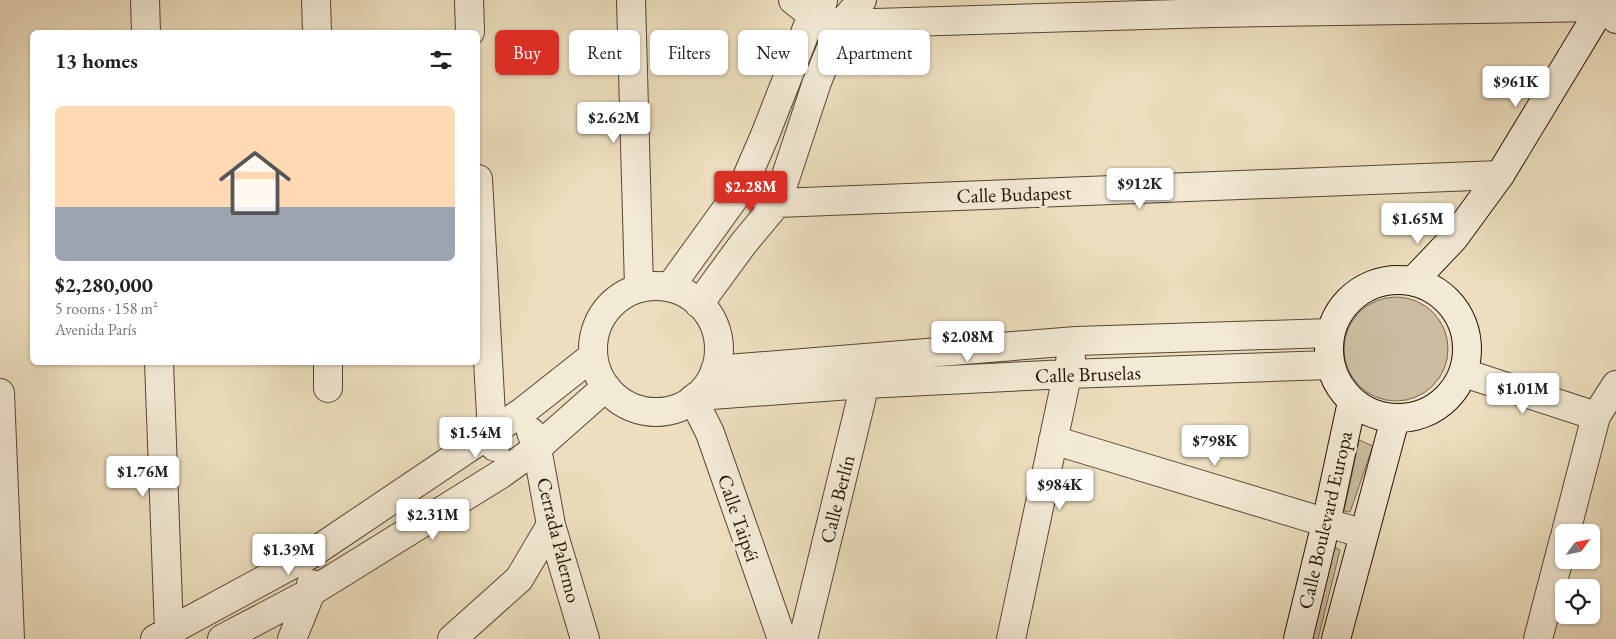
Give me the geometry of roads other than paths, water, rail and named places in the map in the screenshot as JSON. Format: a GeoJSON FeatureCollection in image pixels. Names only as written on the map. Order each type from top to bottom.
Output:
{"type":"FeatureCollection","features":[{"type":"Feature","properties":{"kind":"street"},"geometry":{"type":"LineString","coordinates":[[145,0],[146,30]]}},
{"type":"Feature","properties":{"kind":"street"},"geometry":{"type":"LineString","coordinates":[[316,0],[317,30]]}},
{"type":"Feature","properties":{"kind":"street"},"geometry":{"type":"LineString","coordinates":[[469,0],[470,30]]}},
{"type":"Feature","properties":{"kind":"street"},"geometry":{"type":"LineString","coordinates":[[631,0],[639,288]]}},
{"type":"Feature","properties":{"kind":"street"},"geometry":{"type":"LineString","coordinates":[[699,304],[743,244],[778,203],[817,82],[842,24],[862,0]]}},
{"type":"Feature","properties":{"kind":"street"},"geometry":{"type":"LineString","coordinates":[[670,287],[743,186],[765,135],[809,5],[842,24],[1213,7],[1395,5],[1608,9]]}},
{"type":"Feature","properties":{"kind":"street"},"geometry":{"type":"LineString","coordinates":[[1424,285],[1454,238],[1500,175],[1608,9]]}},
{"type":"Feature","properties":{"kind":"street","name":"Calle Budapest"},"geometry":{"type":"LineString","coordinates":[[743,186],[778,203],[1500,175]]}},
{"type":"Feature","properties":{"kind":"street"},"geometry":{"type":"LineString","coordinates":[[480,215],[492,434],[501,474]]}},
{"type":"Feature","properties":{"kind":"street"},"geometry":{"type":"LineString","coordinates":[[1393,279],[1424,285],[1452,305],[1464,326],[1468,349],[1464,373],[1453,392],[1437,407],[1417,416],[1395,419],[1372,414],[1352,402],[1338,385],[1330,365],[1328,349],[1330,333],[1338,312],[1352,295],[1371,284],[1393,279]]}},
{"type":"Feature","properties":{"kind":"street"},"geometry":{"type":"LineString","coordinates":[[654,286],[670,287],[686,293],[699,304],[710,318],[717,334],[718,352],[715,370],[708,384],[695,397],[680,407],[660,412],[640,410],[621,402],[606,388],[598,373],[593,356],[594,338],[599,321],[609,306],[622,295],[639,288],[654,286]]}},
{"type":"Feature","properties":{"kind":"street","name":"Calle Bruselas"},"geometry":{"type":"LineString","coordinates":[[695,397],[867,371],[989,348],[1076,341],[1330,333]]}},
{"type":"Feature","properties":{"kind":"street"},"geometry":{"type":"LineString","coordinates":[[1011,639],[1067,374],[1076,341]]}},
{"type":"Feature","properties":{"kind":"street"},"geometry":{"type":"LineString","coordinates":[[989,348],[989,378]]}},
{"type":"Feature","properties":{"kind":"street"},"geometry":{"type":"LineString","coordinates":[[159,365],[165,636],[308,556],[492,434],[593,356]]}},
{"type":"Feature","properties":{"kind":"street","name":"Calle Bruselas"},"geometry":{"type":"LineString","coordinates":[[715,370],[867,371],[989,378],[1330,365]]}},
{"type":"Feature","properties":{"kind":"street","name":"Calle Berlín"},"geometry":{"type":"LineString","coordinates":[[803,639],[867,371]]}},
{"type":"Feature","properties":{"kind":"street"},"geometry":{"type":"LineString","coordinates":[[1464,373],[1596,416]]}},
{"type":"Feature","properties":{"kind":"street"},"geometry":{"type":"LineString","coordinates":[[1568,524],[1596,416],[1616,385]]}},
{"type":"Feature","properties":{"kind":"street"},"geometry":{"type":"LineString","coordinates":[[222,639],[311,592],[501,474],[537,448],[606,388]]}},
{"type":"Feature","properties":{"kind":"street"},"geometry":{"type":"LineString","coordinates":[[0,394],[10,639]]}},
{"type":"Feature","properties":{"kind":"street","name":"Calle Taipéi"},"geometry":{"type":"LineString","coordinates":[[695,397],[710,433],[782,639]]}},
{"type":"Feature","properties":{"kind":"street","name":"Calle Boulevard Europa"},"geometry":{"type":"LineString","coordinates":[[1298,639],[1326,523],[1352,402]]}},
{"type":"Feature","properties":{"kind":"street","name":"Cerrada Palermo"},"geometry":{"type":"LineString","coordinates":[[522,412],[537,448],[552,525],[585,639]]}},
{"type":"Feature","properties":{"kind":"street","name":"Calle Boulevard Europa"},"geometry":{"type":"LineString","coordinates":[[1336,639],[1395,419]]}},
{"type":"Feature","properties":{"kind":"street"},"geometry":{"type":"LineString","coordinates":[[1053,440],[1364,534]]}},
{"type":"Feature","properties":{"kind":"street"},"geometry":{"type":"LineString","coordinates":[[452,639],[519,579],[552,525]]}},
{"type":"Feature","properties":{"kind":"street"},"geometry":{"type":"LineString","coordinates":[[292,639],[311,592],[308,556]]}},
{"type":"Feature","properties":{"kind":"street"},"geometry":{"type":"LineString","coordinates":[[1538,639],[1556,569]]}}]}
